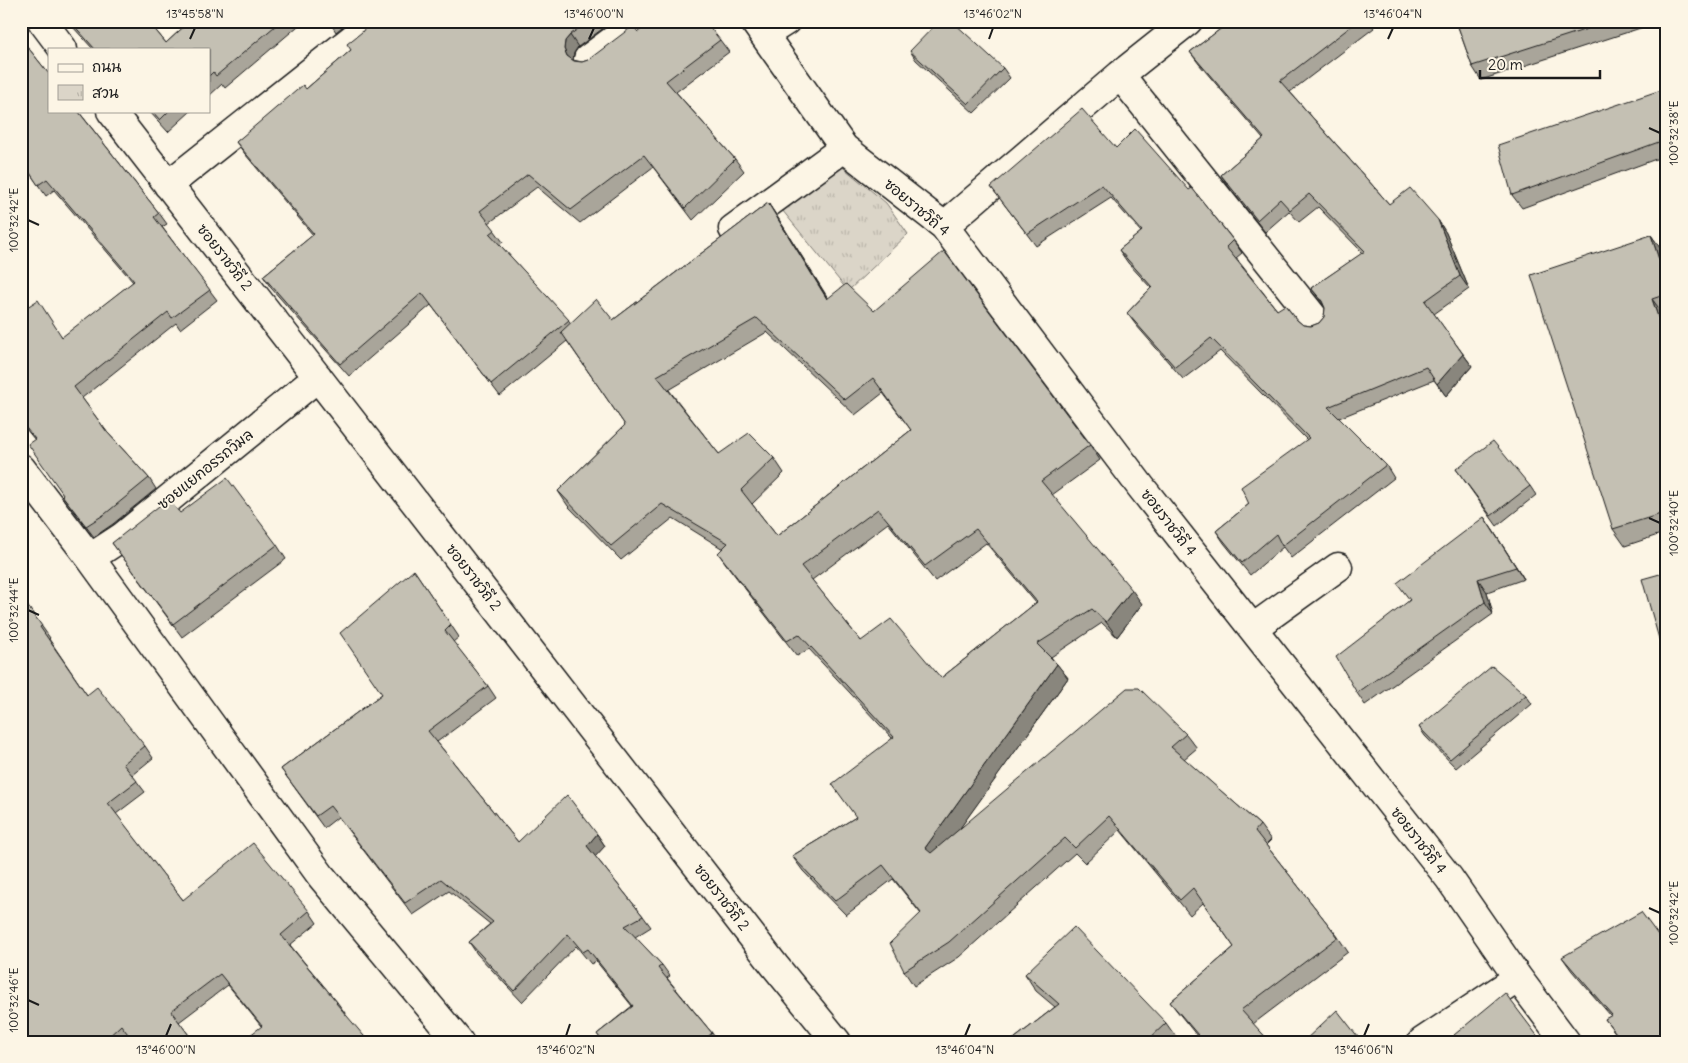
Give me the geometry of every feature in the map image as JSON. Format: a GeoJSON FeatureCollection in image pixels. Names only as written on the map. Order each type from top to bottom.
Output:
{"type":"FeatureCollection","features":[{"type":"Feature","properties":{"kind":"street"},"geometry":{"type":"LineString","coordinates":[[42,21],[62,48]]}},
{"type":"Feature","properties":{"kind":"street"},"geometry":{"type":"LineString","coordinates":[[588,59],[639,21]]}},
{"type":"Feature","properties":{"kind":"street"},"geometry":{"type":"LineString","coordinates":[[944,226],[1120,74],[1188,21]]}},
{"type":"Feature","properties":{"kind":"street","name":"ซอยราชวิถี 4"},"geometry":{"type":"LineString","coordinates":[[768,26],[844,148],[944,226],[1141,487],[1449,878],[1518,978],[1566,1042]]}},
{"type":"Feature","properties":{"kind":"street"},"geometry":{"type":"LineString","coordinates":[[168,185],[361,32]]}},
{"type":"Feature","properties":{"kind":"street"},"geometry":{"type":"LineString","coordinates":[[1120,74],[1318,323]]}},
{"type":"Feature","properties":{"kind":"street","name":"ซอยราชวิถี 2"},"geometry":{"type":"LineString","coordinates":[[113,112],[775,966],[837,1042]]}},
{"type":"Feature","properties":{"kind":"street"},"geometry":{"type":"LineString","coordinates":[[733,229],[844,148]]}},
{"type":"Feature","properties":{"kind":"street","name":"ซอยแยกอรรถวิมล"},"geometry":{"type":"LineString","coordinates":[[90,558],[122,537],[318,377]]}},
{"type":"Feature","properties":{"kind":"street"},"geometry":{"type":"LineString","coordinates":[[21,468],[90,558],[321,876],[459,1042]]}},
{"type":"Feature","properties":{"kind":"street"},"geometry":{"type":"LineString","coordinates":[[1253,628],[1338,567]]}},
{"type":"Feature","properties":{"kind":"street"},"geometry":{"type":"LineString","coordinates":[[1422,1042],[1518,978]]}},
{"type":"Feature","properties":{"kind":"green space"},"geometry":{"type":"Polygon","coordinates":[[[833,159],[886,203],[908,234],[848,291],[778,205],[833,159]]]}},
{"type":"Feature","properties":{"kind":"building"},"geometry":{"type":"Polygon","coordinates":[[[70,21],[148,21],[166,43],[190,21],[281,21],[216,76],[213,72],[210,75],[210,48],[94,48],[70,21]]]}},
{"type":"Feature","properties":{"kind":"building"},"geometry":{"type":"Polygon","coordinates":[[[368,21],[588,21],[565,41],[564,49],[567,56],[574,61],[582,62],[588,60],[633,26],[638,32],[652,21],[705,21],[720,40],[666,81],[735,159],[685,208],[644,155],[571,210],[528,174],[480,211],[495,230],[490,234],[569,320],[491,384],[422,293],[340,364],[263,276],[314,234],[236,142],[303,85],[306,89],[351,50],[347,44],[362,32],[368,21]]]}},
{"type":"Feature","properties":{"kind":"building"},"geometry":{"type":"Polygon","coordinates":[[[939,21],[952,21],[1003,68],[968,104],[910,51],[939,21]]]}},
{"type":"Feature","properties":{"kind":"building"},"geometry":{"type":"Polygon","coordinates":[[[1231,21],[1358,21],[1280,81],[1389,204],[1410,188],[1438,220],[1460,276],[1425,301],[1463,354],[1437,384],[1426,367],[1328,407],[1386,465],[1282,546],[1276,534],[1242,563],[1216,531],[1249,504],[1241,487],[1309,438],[1211,338],[1175,367],[1127,313],[1152,287],[1119,250],[1142,231],[1102,185],[1027,234],[991,187],[1082,109],[1116,148],[1135,129],[1189,190],[1192,188],[1233,240],[1226,247],[1277,310],[1285,305],[1303,325],[1311,326],[1319,323],[1324,317],[1325,308],[1322,301],[1311,288],[1365,251],[1309,194],[1290,210],[1280,199],[1257,220],[1221,175],[1264,138],[1190,52],[1231,21]]]}},
{"type":"Feature","properties":{"kind":"building"},"geometry":{"type":"Polygon","coordinates":[[[1456,21],[1612,21],[1472,66],[1456,21]]]}},
{"type":"Feature","properties":{"kind":"building"},"geometry":{"type":"Polygon","coordinates":[[[22,40],[48,73],[48,112],[79,112],[159,213],[154,217],[210,290],[172,318],[168,312],[74,387],[107,432],[149,478],[105,514],[86,526],[62,495],[28,444],[35,439],[21,422],[21,311],[38,300],[62,337],[134,281],[47,179],[38,185],[21,161],[22,40]]]}},
{"type":"Feature","properties":{"kind":"building"},"geometry":{"type":"Polygon","coordinates":[[[1667,88],[1667,139],[1512,195],[1498,145],[1667,88]]]}},
{"type":"Feature","properties":{"kind":"building"},"geometry":{"type":"Polygon","coordinates":[[[153,112],[168,112],[160,120],[153,112]]]}},
{"type":"Feature","properties":{"kind":"building"},"geometry":{"type":"Polygon","coordinates":[[[768,203],[827,299],[846,284],[874,311],[944,251],[1090,445],[1041,481],[1132,590],[1106,622],[1092,609],[1037,644],[1057,664],[925,848],[931,853],[1127,688],[1139,688],[1186,734],[1171,747],[1260,825],[1255,831],[1338,937],[1241,1010],[1270,1042],[1204,1042],[1170,1002],[1234,947],[1193,888],[1180,900],[1109,816],[1075,848],[1065,838],[949,942],[904,971],[890,943],[921,913],[883,865],[835,901],[792,856],[856,817],[832,784],[894,737],[799,634],[787,641],[718,553],[728,543],[662,504],[611,546],[558,491],[625,425],[561,332],[596,299],[613,320],[768,203]],[[757,318],[657,376],[719,454],[749,433],[774,458],[741,490],[777,536],[911,430],[873,378],[845,400],[757,318]],[[878,509],[801,566],[861,641],[891,619],[941,678],[1037,602],[976,529],[925,566],[878,509]]]}},
{"type":"Feature","properties":{"kind":"building"},"geometry":{"type":"Polygon","coordinates":[[[1651,235],[1667,284],[1667,294],[1652,299],[1667,344],[1667,512],[1613,529],[1531,275],[1651,235]]]}},
{"type":"Feature","properties":{"kind":"building"},"geometry":{"type":"Polygon","coordinates":[[[1493,441],[1530,486],[1491,516],[1456,469],[1493,441]]]}},
{"type":"Feature","properties":{"kind":"building"},"geometry":{"type":"Polygon","coordinates":[[[227,478],[277,545],[173,624],[112,543],[168,499],[180,513],[227,478]]]}},
{"type":"Feature","properties":{"kind":"building"},"geometry":{"type":"Polygon","coordinates":[[[1484,517],[1516,567],[1478,579],[1485,602],[1357,693],[1336,657],[1410,600],[1397,583],[1484,517]]]}},
{"type":"Feature","properties":{"kind":"building"},"geometry":{"type":"Polygon","coordinates":[[[414,570],[451,625],[445,631],[488,686],[428,731],[518,842],[567,795],[597,834],[587,846],[643,916],[625,926],[662,965],[658,968],[712,1033],[702,1042],[603,1042],[597,1034],[633,1006],[588,949],[583,952],[568,934],[514,991],[469,942],[493,922],[441,879],[405,903],[330,806],[316,816],[281,769],[382,694],[340,633],[414,570]]]}},
{"type":"Feature","properties":{"kind":"building"},"geometry":{"type":"Polygon","coordinates":[[[1667,572],[1667,667],[1642,579],[1667,572]]]}},
{"type":"Feature","properties":{"kind":"building"},"geometry":{"type":"Polygon","coordinates":[[[21,597],[87,695],[97,687],[145,746],[123,764],[137,781],[108,803],[183,900],[253,843],[309,911],[281,935],[369,1042],[241,1042],[262,1026],[220,974],[171,1011],[194,1042],[134,1042],[121,1025],[103,1042],[21,1042],[21,597]]]}},
{"type":"Feature","properties":{"kind":"building"},"geometry":{"type":"Polygon","coordinates":[[[1492,666],[1526,695],[1450,759],[1419,727],[1492,666]]]}},
{"type":"Feature","properties":{"kind":"building"},"geometry":{"type":"Polygon","coordinates":[[[1641,912],[1667,947],[1667,1042],[1623,1042],[1605,1019],[1612,1015],[1562,957],[1641,912]]]}},
{"type":"Feature","properties":{"kind":"building"},"geometry":{"type":"Polygon","coordinates":[[[1074,927],[1166,1023],[1146,1042],[1010,1042],[1059,1004],[1025,974],[1074,927]]]}},
{"type":"Feature","properties":{"kind":"building"},"geometry":{"type":"Polygon","coordinates":[[[1505,993],[1542,1042],[1459,1042],[1454,1035],[1505,993]]]}},
{"type":"Feature","properties":{"kind":"building"},"geometry":{"type":"Polygon","coordinates":[[[1337,1010],[1362,1042],[1303,1042],[1337,1010]]]}}]}
